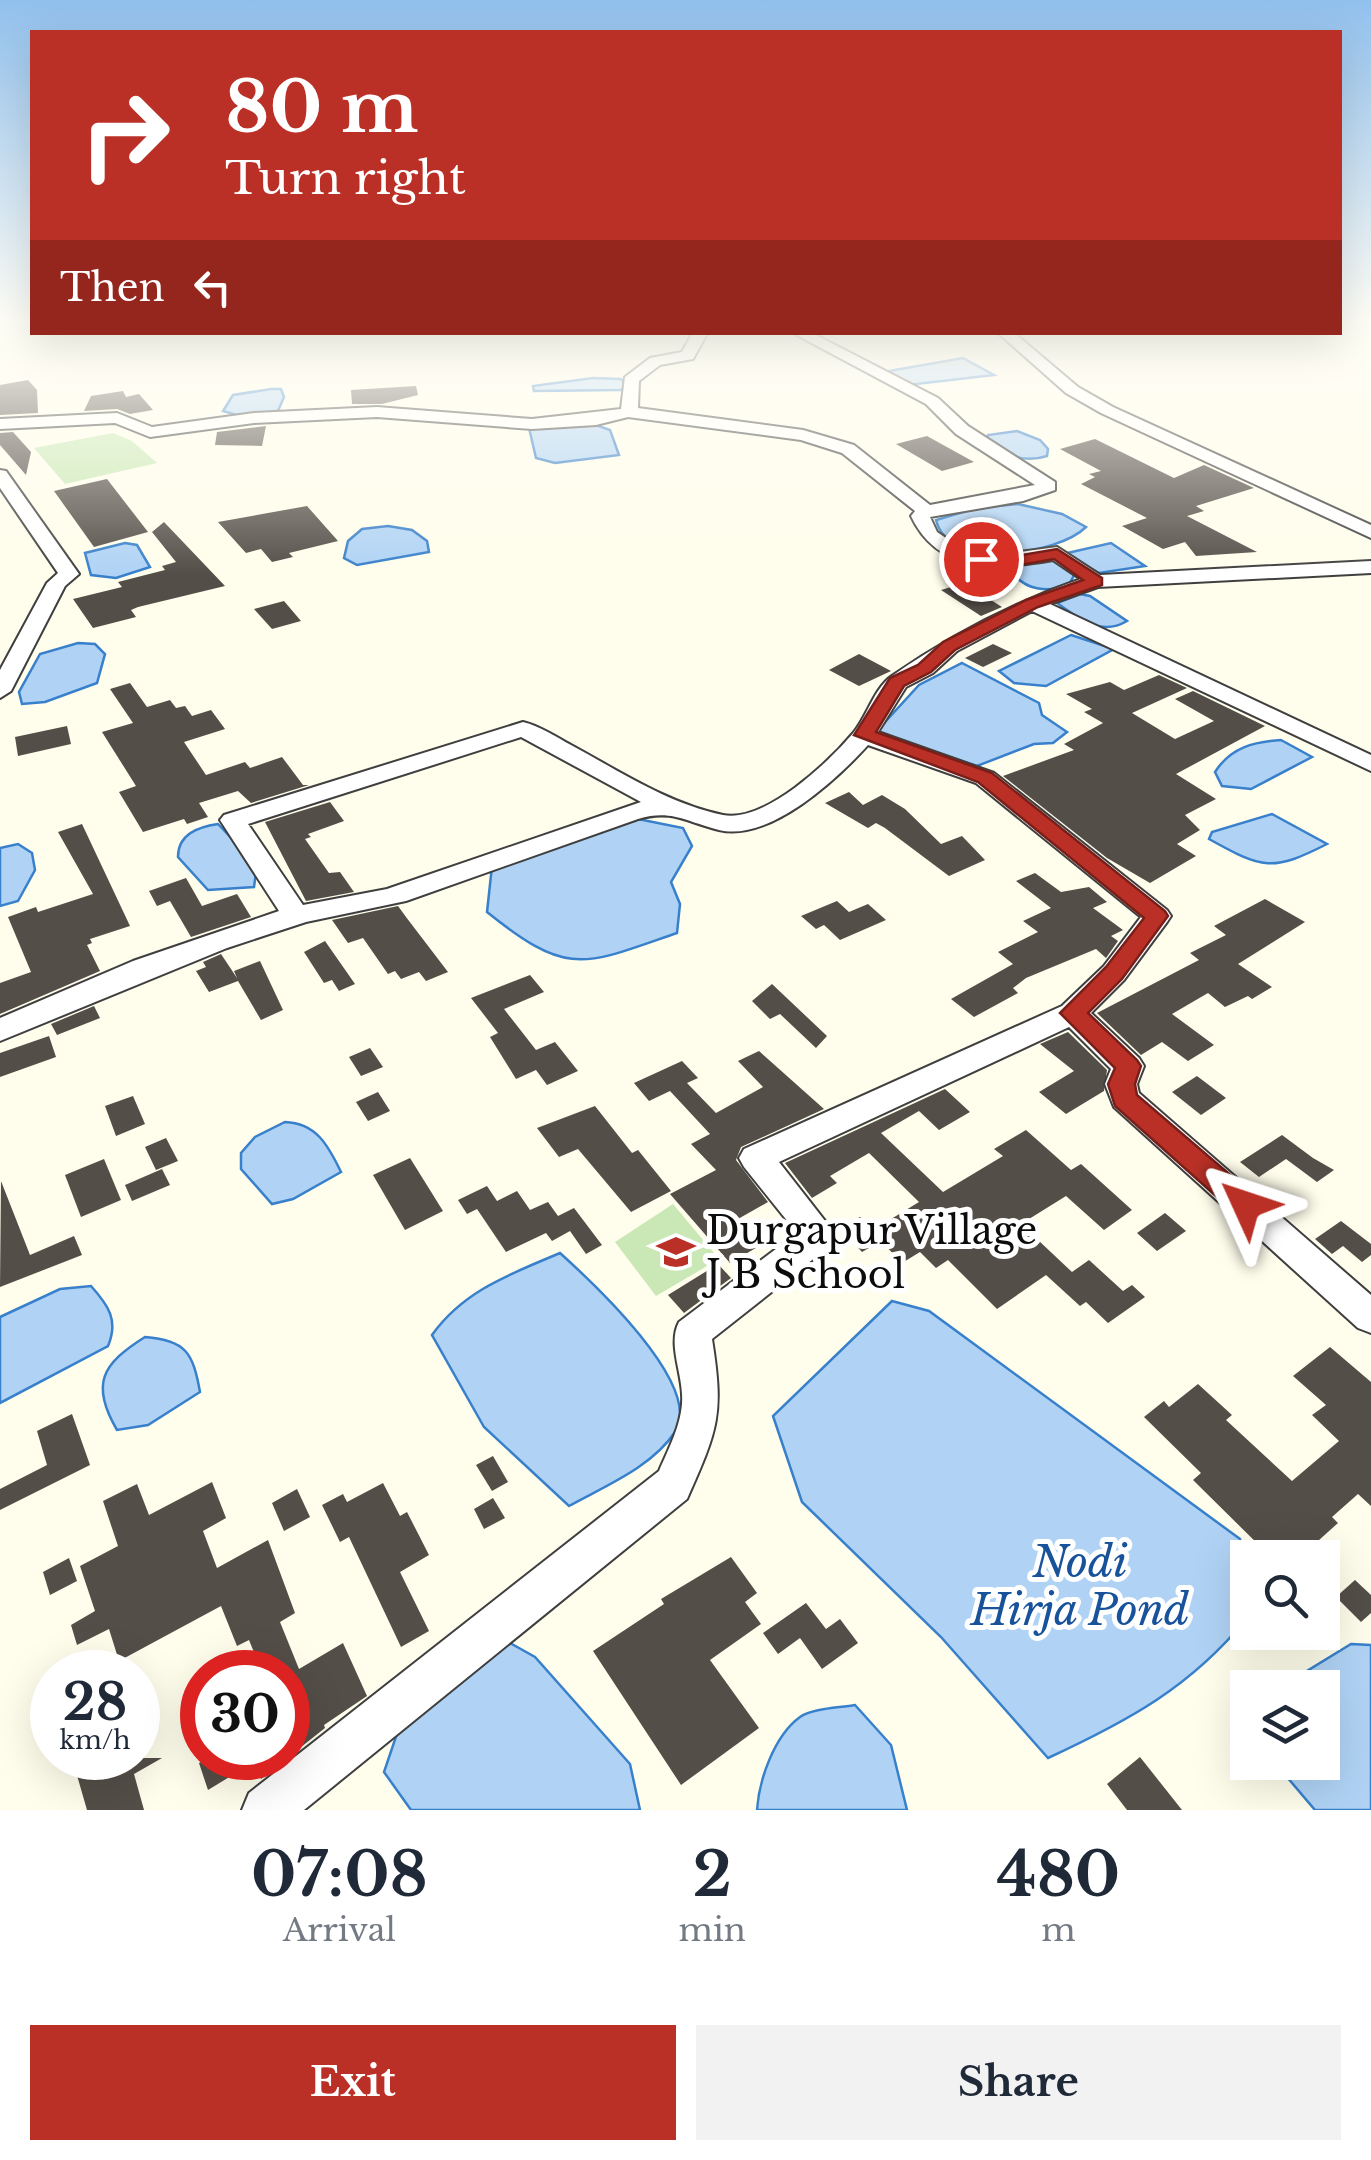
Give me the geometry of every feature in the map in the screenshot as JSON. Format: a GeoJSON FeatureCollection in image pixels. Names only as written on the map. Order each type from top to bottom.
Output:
{"type":"FeatureCollection","features":[{"type":"Feature","properties":{"kind":"street"},"geometry":{"type":"LineString","coordinates":[[628,412],[631,404]]}},
{"type":"Feature","properties":{"kind":"street"},"geometry":{"type":"LineString","coordinates":[[936,404],[962,430],[1049,486],[1023,496],[926,512],[920,516],[930,535],[960,554],[998,564],[1057,554],[1096,581]]}},
{"type":"Feature","properties":{"kind":"street"},"geometry":{"type":"LineString","coordinates":[[1097,404],[1371,532]]}},
{"type":"Feature","properties":{"kind":"street"},"geometry":{"type":"LineString","coordinates":[[0,424],[117,418],[150,432],[254,418],[342,414],[532,424],[596,420],[628,412],[803,435],[848,449],[926,512]]}},
{"type":"Feature","properties":{"kind":"street"},"geometry":{"type":"LineString","coordinates":[[0,475],[69,574],[56,583],[0,691]]}},
{"type":"Feature","properties":{"kind":"street"},"geometry":{"type":"LineString","coordinates":[[296,916],[233,820],[523,729],[663,804],[726,824],[773,813],[830,772],[864,735],[896,682],[925,668],[949,646],[1032,603],[1096,581],[1371,567]]}},
{"type":"Feature","properties":{"kind":"street"},"geometry":{"type":"LineString","coordinates":[[1032,603],[1371,764]]}},
{"type":"Feature","properties":{"kind":"street"},"geometry":{"type":"LineString","coordinates":[[266,1810],[673,1485],[694,1437],[702,1398],[692,1333],[819,1235],[756,1158],[1073,1013],[1114,973],[1157,916],[985,778],[864,735]]}},
{"type":"Feature","properties":{"kind":"street"},"geometry":{"type":"LineString","coordinates":[[0,1030],[56,1003],[296,916],[394,895],[555,836],[663,804]]}},
{"type":"Feature","properties":{"kind":"street"},"geometry":{"type":"LineString","coordinates":[[1073,1013],[1128,1066],[1122,1084],[1125,1099],[1371,1317]]}},
{"type":"Feature","properties":{"kind":"green space"},"geometry":{"type":"Polygon","coordinates":[[[113,433],[132,441],[157,463],[65,484],[34,448],[113,433]]]}},
{"type":"Feature","properties":{"kind":"green space"},"geometry":{"type":"Polygon","coordinates":[[[673,1204],[719,1259],[656,1296],[615,1242],[673,1204]]]}},
{"type":"Feature","properties":{"kind":"water"},"geometry":{"type":"Polygon","coordinates":[[[227,404],[281,404],[277,413],[240,416],[223,411],[227,404]]]}},
{"type":"Feature","properties":{"kind":"water"},"geometry":{"type":"Polygon","coordinates":[[[590,423],[610,430],[619,455],[555,463],[536,458],[529,428],[590,423]]]}},
{"type":"Feature","properties":{"kind":"water"},"geometry":{"type":"Polygon","coordinates":[[[1017,431],[1040,440],[1048,449],[1047,456],[1015,457],[987,440],[988,435],[1017,431]]]}},
{"type":"Feature","properties":{"kind":"water"},"geometry":{"type":"Polygon","coordinates":[[[1018,504],[1062,514],[1086,527],[1072,537],[1029,551],[981,552],[961,547],[945,536],[936,520],[977,508],[1018,504]]]}},
{"type":"Feature","properties":{"kind":"water"},"geometry":{"type":"Polygon","coordinates":[[[388,526],[412,530],[427,541],[429,552],[357,565],[344,558],[348,541],[362,529],[388,526]]]}},
{"type":"Feature","properties":{"kind":"water"},"geometry":{"type":"Polygon","coordinates":[[[125,543],[137,545],[150,567],[116,578],[91,575],[85,553],[125,543]]]}},
{"type":"Feature","properties":{"kind":"water"},"geometry":{"type":"Polygon","coordinates":[[[1111,543],[1145,566],[1099,573],[1063,554],[1111,543]]]}},
{"type":"Feature","properties":{"kind":"water"},"geometry":{"type":"Polygon","coordinates":[[[1051,558],[1076,572],[1068,586],[1037,588],[1023,583],[1012,571],[1020,565],[1051,558]]]}},
{"type":"Feature","properties":{"kind":"water"},"geometry":{"type":"Polygon","coordinates":[[[1080,594],[1090,596],[1127,621],[1099,626],[1057,603],[1080,594]]]}},
{"type":"Feature","properties":{"kind":"water"},"geometry":{"type":"Polygon","coordinates":[[[1071,635],[1114,649],[1046,686],[1014,683],[999,671],[1071,635]]]}},
{"type":"Feature","properties":{"kind":"water"},"geometry":{"type":"Polygon","coordinates":[[[78,643],[95,644],[105,654],[97,683],[45,702],[22,704],[19,692],[40,654],[78,643]]]}},
{"type":"Feature","properties":{"kind":"water"},"geometry":{"type":"Polygon","coordinates":[[[962,663],[1039,703],[1042,715],[1067,732],[1053,743],[1034,744],[977,766],[876,732],[919,685],[962,663]]]}},
{"type":"Feature","properties":{"kind":"water"},"geometry":{"type":"Polygon","coordinates":[[[1281,740],[1312,757],[1251,789],[1222,786],[1215,772],[1228,757],[1252,744],[1281,740]]]}},
{"type":"Feature","properties":{"kind":"water"},"geometry":{"type":"Polygon","coordinates":[[[1272,814],[1327,844],[1293,859],[1268,863],[1242,856],[1209,839],[1212,832],[1272,814]]]}},
{"type":"Feature","properties":{"kind":"water"},"geometry":{"type":"Polygon","coordinates":[[[638,819],[683,828],[692,846],[671,882],[680,904],[677,933],[598,958],[578,959],[538,948],[487,912],[492,866],[638,819]]]}},
{"type":"Feature","properties":{"kind":"water"},"geometry":{"type":"Polygon","coordinates":[[[218,824],[257,865],[254,887],[208,890],[178,857],[185,837],[218,824]]]}},
{"type":"Feature","properties":{"kind":"water"},"geometry":{"type":"Polygon","coordinates":[[[18,844],[32,853],[35,870],[18,901],[0,906],[0,848],[18,844]]]}},
{"type":"Feature","properties":{"kind":"water"},"geometry":{"type":"Polygon","coordinates":[[[285,1122],[313,1131],[341,1172],[293,1199],[272,1204],[241,1169],[241,1153],[255,1137],[285,1122]]]}},
{"type":"Feature","properties":{"kind":"water"},"geometry":{"type":"Polygon","coordinates":[[[560,1253],[640,1336],[674,1389],[680,1412],[675,1432],[654,1456],[569,1506],[484,1427],[432,1335],[474,1295],[506,1276],[560,1253]]]}},
{"type":"Feature","properties":{"kind":"water"},"geometry":{"type":"Polygon","coordinates":[[[91,1286],[110,1313],[108,1346],[0,1403],[0,1317],[60,1289],[91,1286]]]}},
{"type":"Feature","properties":{"kind":"water","name":"Nodi Hirja Pond"},"geometry":{"type":"Polygon","coordinates":[[[892,1301],[929,1311],[1240,1539],[1230,1540],[1230,1637],[1204,1664],[1156,1700],[1048,1758],[941,1637],[802,1502],[773,1416],[892,1301]]]}},
{"type":"Feature","properties":{"kind":"water"},"geometry":{"type":"Polygon","coordinates":[[[145,1337],[170,1341],[185,1351],[200,1392],[148,1425],[117,1430],[104,1400],[105,1376],[119,1356],[145,1337]]]}},
{"type":"Feature","properties":{"kind":"water"},"geometry":{"type":"Polygon","coordinates":[[[501,1638],[535,1657],[630,1764],[640,1810],[411,1810],[384,1772],[406,1707],[501,1638]]]}},
{"type":"Feature","properties":{"kind":"water"},"geometry":{"type":"Polygon","coordinates":[[[1351,1644],[1371,1645],[1371,1810],[1315,1810],[1289,1780],[1340,1780],[1340,1670],[1309,1670],[1351,1644]]]}},
{"type":"Feature","properties":{"kind":"water"},"geometry":{"type":"Polygon","coordinates":[[[855,1705],[891,1745],[907,1810],[757,1810],[770,1759],[791,1725],[812,1712],[855,1705]]]}},
{"type":"Feature","properties":{"kind":"building"},"geometry":{"type":"Polygon","coordinates":[[[0,404],[38,404],[38,413],[0,415],[0,404]]]}},
{"type":"Feature","properties":{"kind":"building"},"geometry":{"type":"Polygon","coordinates":[[[87,404],[148,404],[153,410],[130,414],[117,409],[84,411],[87,404]]]}},
{"type":"Feature","properties":{"kind":"building"},"geometry":{"type":"Polygon","coordinates":[[[266,426],[262,446],[215,445],[217,432],[266,426]]]}},
{"type":"Feature","properties":{"kind":"building"},"geometry":{"type":"Polygon","coordinates":[[[13,432],[31,452],[26,475],[0,445],[0,433],[13,432]]]}},
{"type":"Feature","properties":{"kind":"building"},"geometry":{"type":"Polygon","coordinates":[[[927,436],[974,462],[942,471],[896,444],[927,436]]]}},
{"type":"Feature","properties":{"kind":"building"},"geometry":{"type":"Polygon","coordinates":[[[1095,439],[1174,478],[1204,465],[1254,488],[1196,506],[1204,511],[1187,516],[1257,552],[1196,556],[1185,542],[1163,549],[1122,526],[1147,518],[1081,484],[1095,477],[1089,474],[1101,471],[1060,449],[1095,439]]]}},
{"type":"Feature","properties":{"kind":"building"},"geometry":{"type":"Polygon","coordinates":[[[107,479],[148,532],[94,547],[54,491],[107,479]]]}},
{"type":"Feature","properties":{"kind":"building"},"geometry":{"type":"Polygon","coordinates":[[[307,506],[338,541],[289,553],[293,557],[272,562],[261,549],[246,553],[218,522],[307,506]]]}},
{"type":"Feature","properties":{"kind":"building"},"geometry":{"type":"Polygon","coordinates":[[[164,522],[225,586],[138,607],[131,610],[136,617],[93,628],[73,599],[122,587],[118,582],[165,570],[162,566],[176,562],[152,532],[164,522]]]}},
{"type":"Feature","properties":{"kind":"building"},"geometry":{"type":"Polygon","coordinates":[[[964,583],[1002,607],[981,616],[941,590],[964,583]]]}},
{"type":"Feature","properties":{"kind":"building"},"geometry":{"type":"Polygon","coordinates":[[[284,601],[301,621],[272,629],[254,609],[284,601]]]}},
{"type":"Feature","properties":{"kind":"building"},"geometry":{"type":"Polygon","coordinates":[[[993,644],[1012,653],[983,667],[965,658],[993,644]]]}},
{"type":"Feature","properties":{"kind":"building"},"geometry":{"type":"Polygon","coordinates":[[[859,654],[891,671],[859,686],[829,670],[859,654]]]}},
{"type":"Feature","properties":{"kind":"building"},"geometry":{"type":"Polygon","coordinates":[[[1159,675],[1187,688],[1132,713],[1175,739],[1214,721],[1175,699],[1193,691],[1265,726],[1176,774],[1216,799],[1185,815],[1200,830],[1177,844],[1196,856],[1150,883],[1107,858],[1003,776],[1074,750],[1064,744],[1103,723],[1084,712],[1092,709],[1066,694],[1110,682],[1124,690],[1159,675]]]}},
{"type":"Feature","properties":{"kind":"building"},"geometry":{"type":"Polygon","coordinates":[[[130,683],[147,707],[170,700],[176,708],[185,706],[192,716],[211,710],[225,729],[184,742],[206,775],[245,762],[250,768],[282,757],[303,785],[309,785],[251,803],[238,791],[199,803],[208,817],[187,824],[184,819],[143,832],[119,792],[136,786],[102,732],[133,723],[110,689],[130,683]]]}},
{"type":"Feature","properties":{"kind":"building"},"geometry":{"type":"Polygon","coordinates":[[[67,726],[71,744],[18,756],[15,737],[67,726]]]}},
{"type":"Feature","properties":{"kind":"building"},"geometry":{"type":"Polygon","coordinates":[[[849,792],[863,805],[882,795],[905,809],[941,844],[962,836],[985,860],[949,876],[885,828],[876,823],[868,828],[825,803],[849,792]]]}},
{"type":"Feature","properties":{"kind":"building"},"geometry":{"type":"Polygon","coordinates":[[[330,802],[344,821],[308,834],[311,837],[305,839],[329,873],[340,872],[354,892],[306,901],[265,822],[330,802]]]}},
{"type":"Feature","properties":{"kind":"building"},"geometry":{"type":"Polygon","coordinates":[[[82,824],[130,926],[90,939],[92,943],[87,945],[100,971],[0,1014],[0,983],[31,972],[8,917],[36,907],[38,912],[93,894],[58,832],[82,824]]]}},
{"type":"Feature","properties":{"kind":"building"},"geometry":{"type":"Polygon","coordinates":[[[1035,873],[1061,892],[1089,887],[1107,902],[1093,908],[1123,930],[1111,936],[1118,941],[1106,958],[1096,949],[1026,978],[1013,988],[1018,993],[974,1017],[951,999],[1013,964],[998,952],[1038,932],[1023,921],[1051,908],[1016,881],[1035,873]]]}},
{"type":"Feature","properties":{"kind":"building"},"geometry":{"type":"Polygon","coordinates":[[[186,878],[202,906],[237,894],[251,917],[191,937],[170,901],[157,906],[149,891],[186,878]]]}},
{"type":"Feature","properties":{"kind":"building"},"geometry":{"type":"Polygon","coordinates":[[[1265,899],[1305,922],[1238,964],[1272,987],[1252,999],[1248,996],[1225,1007],[1208,993],[1172,1014],[1214,1045],[1188,1061],[1162,1042],[1141,1055],[1097,1013],[1199,960],[1190,953],[1226,935],[1214,926],[1265,899]]]}},
{"type":"Feature","properties":{"kind":"building"},"geometry":{"type":"Polygon","coordinates":[[[837,901],[849,912],[868,904],[886,920],[840,940],[824,925],[816,929],[801,916],[837,901]]]}},
{"type":"Feature","properties":{"kind":"building"},"geometry":{"type":"Polygon","coordinates":[[[398,906],[448,972],[426,981],[419,972],[401,979],[395,971],[388,974],[363,938],[348,943],[332,920],[398,906]]]}},
{"type":"Feature","properties":{"kind":"building"},"geometry":{"type":"Polygon","coordinates":[[[325,941],[355,984],[339,991],[332,980],[324,983],[304,952],[325,941]]]}},
{"type":"Feature","properties":{"kind":"building"},"geometry":{"type":"Polygon","coordinates":[[[221,954],[237,978],[234,971],[260,961],[283,1010],[261,1020],[238,981],[209,992],[196,971],[206,967],[203,962],[221,954]]]}},
{"type":"Feature","properties":{"kind":"building"},"geometry":{"type":"Polygon","coordinates":[[[530,975],[544,992],[504,1009],[536,1050],[555,1042],[578,1071],[547,1085],[536,1070],[516,1079],[490,1037],[498,1033],[471,998],[530,975]]]}},
{"type":"Feature","properties":{"kind":"building"},"geometry":{"type":"Polygon","coordinates":[[[772,984],[827,1036],[816,1048],[780,1014],[770,1019],[752,1001],[772,984]]]}},
{"type":"Feature","properties":{"kind":"building"},"geometry":{"type":"Polygon","coordinates":[[[94,1006],[100,1018],[57,1035],[51,1024],[94,1006]]]}},
{"type":"Feature","properties":{"kind":"building"},"geometry":{"type":"Polygon","coordinates":[[[1068,1032],[1107,1070],[1104,1091],[1066,1114],[1039,1092],[1074,1071],[1040,1044],[1068,1032]]]}},
{"type":"Feature","properties":{"kind":"building"},"geometry":{"type":"Polygon","coordinates":[[[49,1036],[56,1057],[0,1077],[0,1053],[49,1036]]]}},
{"type":"Feature","properties":{"kind":"building"},"geometry":{"type":"Polygon","coordinates":[[[370,1048],[383,1067],[361,1076],[349,1057],[370,1048]]]}},
{"type":"Feature","properties":{"kind":"building"},"geometry":{"type":"Polygon","coordinates":[[[759,1051],[824,1109],[741,1147],[736,1160],[768,1202],[738,1219],[761,1245],[730,1263],[670,1194],[716,1170],[691,1144],[710,1134],[670,1091],[649,1101],[634,1083],[682,1061],[698,1078],[687,1083],[716,1113],[763,1087],[738,1061],[759,1051]]]}},
{"type":"Feature","properties":{"kind":"building"},"geometry":{"type":"Polygon","coordinates":[[[1197,1076],[1226,1098],[1201,1115],[1172,1092],[1197,1076]]]}},
{"type":"Feature","properties":{"kind":"building"},"geometry":{"type":"Polygon","coordinates":[[[945,1089],[970,1112],[939,1130],[919,1111],[881,1133],[943,1192],[1003,1156],[994,1149],[1026,1130],[1071,1170],[1081,1164],[1132,1210],[1104,1230],[1066,1196],[1021,1224],[1072,1272],[1089,1260],[1123,1291],[1132,1285],[1145,1297],[1108,1323],[1086,1302],[1080,1306],[1046,1275],[997,1309],[948,1260],[936,1268],[920,1252],[902,1263],[881,1241],[862,1252],[840,1228],[860,1217],[873,1230],[919,1202],[869,1153],[830,1176],[837,1183],[812,1198],[785,1163],[945,1089]]]}},
{"type":"Feature","properties":{"kind":"building"},"geometry":{"type":"Polygon","coordinates":[[[378,1092],[390,1111],[368,1121],[356,1102],[378,1092]]]}},
{"type":"Feature","properties":{"kind":"building"},"geometry":{"type":"Polygon","coordinates":[[[133,1096],[145,1124],[116,1136],[105,1106],[133,1096]]]}},
{"type":"Feature","properties":{"kind":"building"},"geometry":{"type":"Polygon","coordinates":[[[595,1106],[632,1153],[638,1150],[671,1191],[631,1212],[578,1149],[559,1157],[537,1128],[595,1106]]]}},
{"type":"Feature","properties":{"kind":"building"},"geometry":{"type":"Polygon","coordinates":[[[1282,1135],[1334,1170],[1317,1182],[1286,1159],[1259,1177],[1240,1162],[1282,1135]]]}},
{"type":"Feature","properties":{"kind":"building"},"geometry":{"type":"Polygon","coordinates":[[[166,1138],[178,1161],[156,1170],[145,1147],[166,1138]]]}},
{"type":"Feature","properties":{"kind":"building"},"geometry":{"type":"Polygon","coordinates":[[[410,1158],[443,1211],[405,1230],[373,1175],[410,1158]]]}},
{"type":"Feature","properties":{"kind":"building"},"geometry":{"type":"Polygon","coordinates":[[[104,1159],[121,1200],[81,1217],[65,1175],[104,1159]]]}},
{"type":"Feature","properties":{"kind":"building"},"geometry":{"type":"Polygon","coordinates":[[[162,1169],[170,1185],[132,1201],[125,1185],[162,1169]]]}},
{"type":"Feature","properties":{"kind":"building"},"geometry":{"type":"Polygon","coordinates":[[[1,1181],[30,1255],[74,1236],[82,1255],[0,1287],[1,1181]]]}},
{"type":"Feature","properties":{"kind":"building"},"geometry":{"type":"Polygon","coordinates":[[[487,1186],[497,1201],[517,1191],[530,1210],[548,1202],[558,1216],[574,1208],[602,1245],[586,1254],[570,1231],[552,1241],[546,1233],[506,1252],[477,1209],[467,1214],[458,1200],[487,1186]]]}},
{"type":"Feature","properties":{"kind":"building"},"geometry":{"type":"Polygon","coordinates":[[[1165,1213],[1186,1231],[1157,1251],[1137,1233],[1165,1213]]]}},
{"type":"Feature","properties":{"kind":"building"},"geometry":{"type":"Polygon","coordinates":[[[1341,1221],[1371,1244],[1371,1255],[1362,1262],[1343,1246],[1332,1254],[1315,1239],[1341,1221]]]}},
{"type":"Feature","properties":{"kind":"building"},"geometry":{"type":"Polygon","coordinates":[[[718,1264],[731,1278],[684,1313],[668,1295],[718,1264]]]}},
{"type":"Feature","properties":{"kind":"building"},"geometry":{"type":"Polygon","coordinates":[[[1330,1347],[1371,1382],[1371,1506],[1358,1494],[1332,1517],[1338,1523],[1319,1540],[1254,1540],[1193,1480],[1201,1473],[1144,1417],[1164,1401],[1169,1407],[1198,1384],[1232,1415],[1226,1420],[1292,1481],[1339,1441],[1312,1415],[1326,1405],[1293,1376],[1330,1347]]]}},
{"type":"Feature","properties":{"kind":"building"},"geometry":{"type":"Polygon","coordinates":[[[72,1414],[90,1465],[0,1510],[0,1489],[47,1465],[37,1431],[72,1414]]]}},
{"type":"Feature","properties":{"kind":"building"},"geometry":{"type":"Polygon","coordinates":[[[493,1456],[508,1482],[492,1491],[476,1465],[493,1456]]]}},
{"type":"Feature","properties":{"kind":"building"},"geometry":{"type":"Polygon","coordinates":[[[212,1482],[226,1518],[203,1531],[217,1568],[268,1540],[295,1613],[280,1622],[291,1650],[253,1650],[249,1640],[237,1646],[221,1606],[139,1650],[116,1650],[109,1629],[77,1645],[71,1625],[95,1611],[80,1566],[118,1546],[103,1501],[137,1484],[149,1515],[212,1482]]]}},
{"type":"Feature","properties":{"kind":"building"},"geometry":{"type":"Polygon","coordinates":[[[383,1483],[400,1516],[407,1512],[429,1555],[400,1572],[429,1631],[401,1647],[349,1537],[340,1542],[322,1505],[343,1494],[347,1502],[383,1483]]]}},
{"type":"Feature","properties":{"kind":"building"},"geometry":{"type":"Polygon","coordinates":[[[297,1489],[310,1517],[284,1531],[272,1503],[297,1489]]]}},
{"type":"Feature","properties":{"kind":"building"},"geometry":{"type":"Polygon","coordinates":[[[493,1498],[505,1518],[484,1529],[474,1509],[493,1498]]]}},
{"type":"Feature","properties":{"kind":"building"},"geometry":{"type":"Polygon","coordinates":[[[731,1557],[757,1593],[745,1602],[761,1624],[710,1660],[759,1728],[681,1785],[593,1651],[664,1604],[661,1599],[731,1557]]]}},
{"type":"Feature","properties":{"kind":"building"},"geometry":{"type":"Polygon","coordinates":[[[69,1558],[77,1581],[50,1595],[43,1572],[69,1558]]]}},
{"type":"Feature","properties":{"kind":"building"},"geometry":{"type":"Polygon","coordinates":[[[1355,1580],[1371,1595],[1371,1613],[1361,1622],[1340,1601],[1340,1593],[1355,1580]]]}},
{"type":"Feature","properties":{"kind":"building"},"geometry":{"type":"Polygon","coordinates":[[[806,1603],[826,1629],[840,1619],[858,1643],[822,1669],[800,1638],[778,1654],[763,1633],[806,1603]]]}},
{"type":"Feature","properties":{"kind":"building"},"geometry":{"type":"Polygon","coordinates":[[[343,1643],[367,1696],[310,1740],[310,1662],[343,1643]]]}},
{"type":"Feature","properties":{"kind":"building"},"geometry":{"type":"Polygon","coordinates":[[[1140,1757],[1182,1810],[1127,1810],[1107,1784],[1140,1757]]]}},
{"type":"Feature","properties":{"kind":"building"},"geometry":{"type":"Polygon","coordinates":[[[78,1780],[136,1780],[144,1810],[87,1810],[78,1780]]]}},
{"type":"Feature","properties":{"kind":"building"},"geometry":{"type":"Polygon","coordinates":[[[205,1780],[224,1780],[208,1790],[205,1780]]]}},
{"type":"Feature","properties":{"kind":"place","name":"Durgapur Village J B School"},"geometry":{"type":"Point","coordinates":[676,1252]}},
{"type":"Feature","properties":{"kind":"route"},"geometry":{"type":"LineString","coordinates":[[981,559],[998,564],[1057,554],[1096,581],[1032,603],[949,646],[925,668],[896,682],[864,735],[985,778],[1157,916],[1114,973],[1073,1013],[1128,1066],[1122,1084],[1125,1099],[1246,1205]]}}]}
